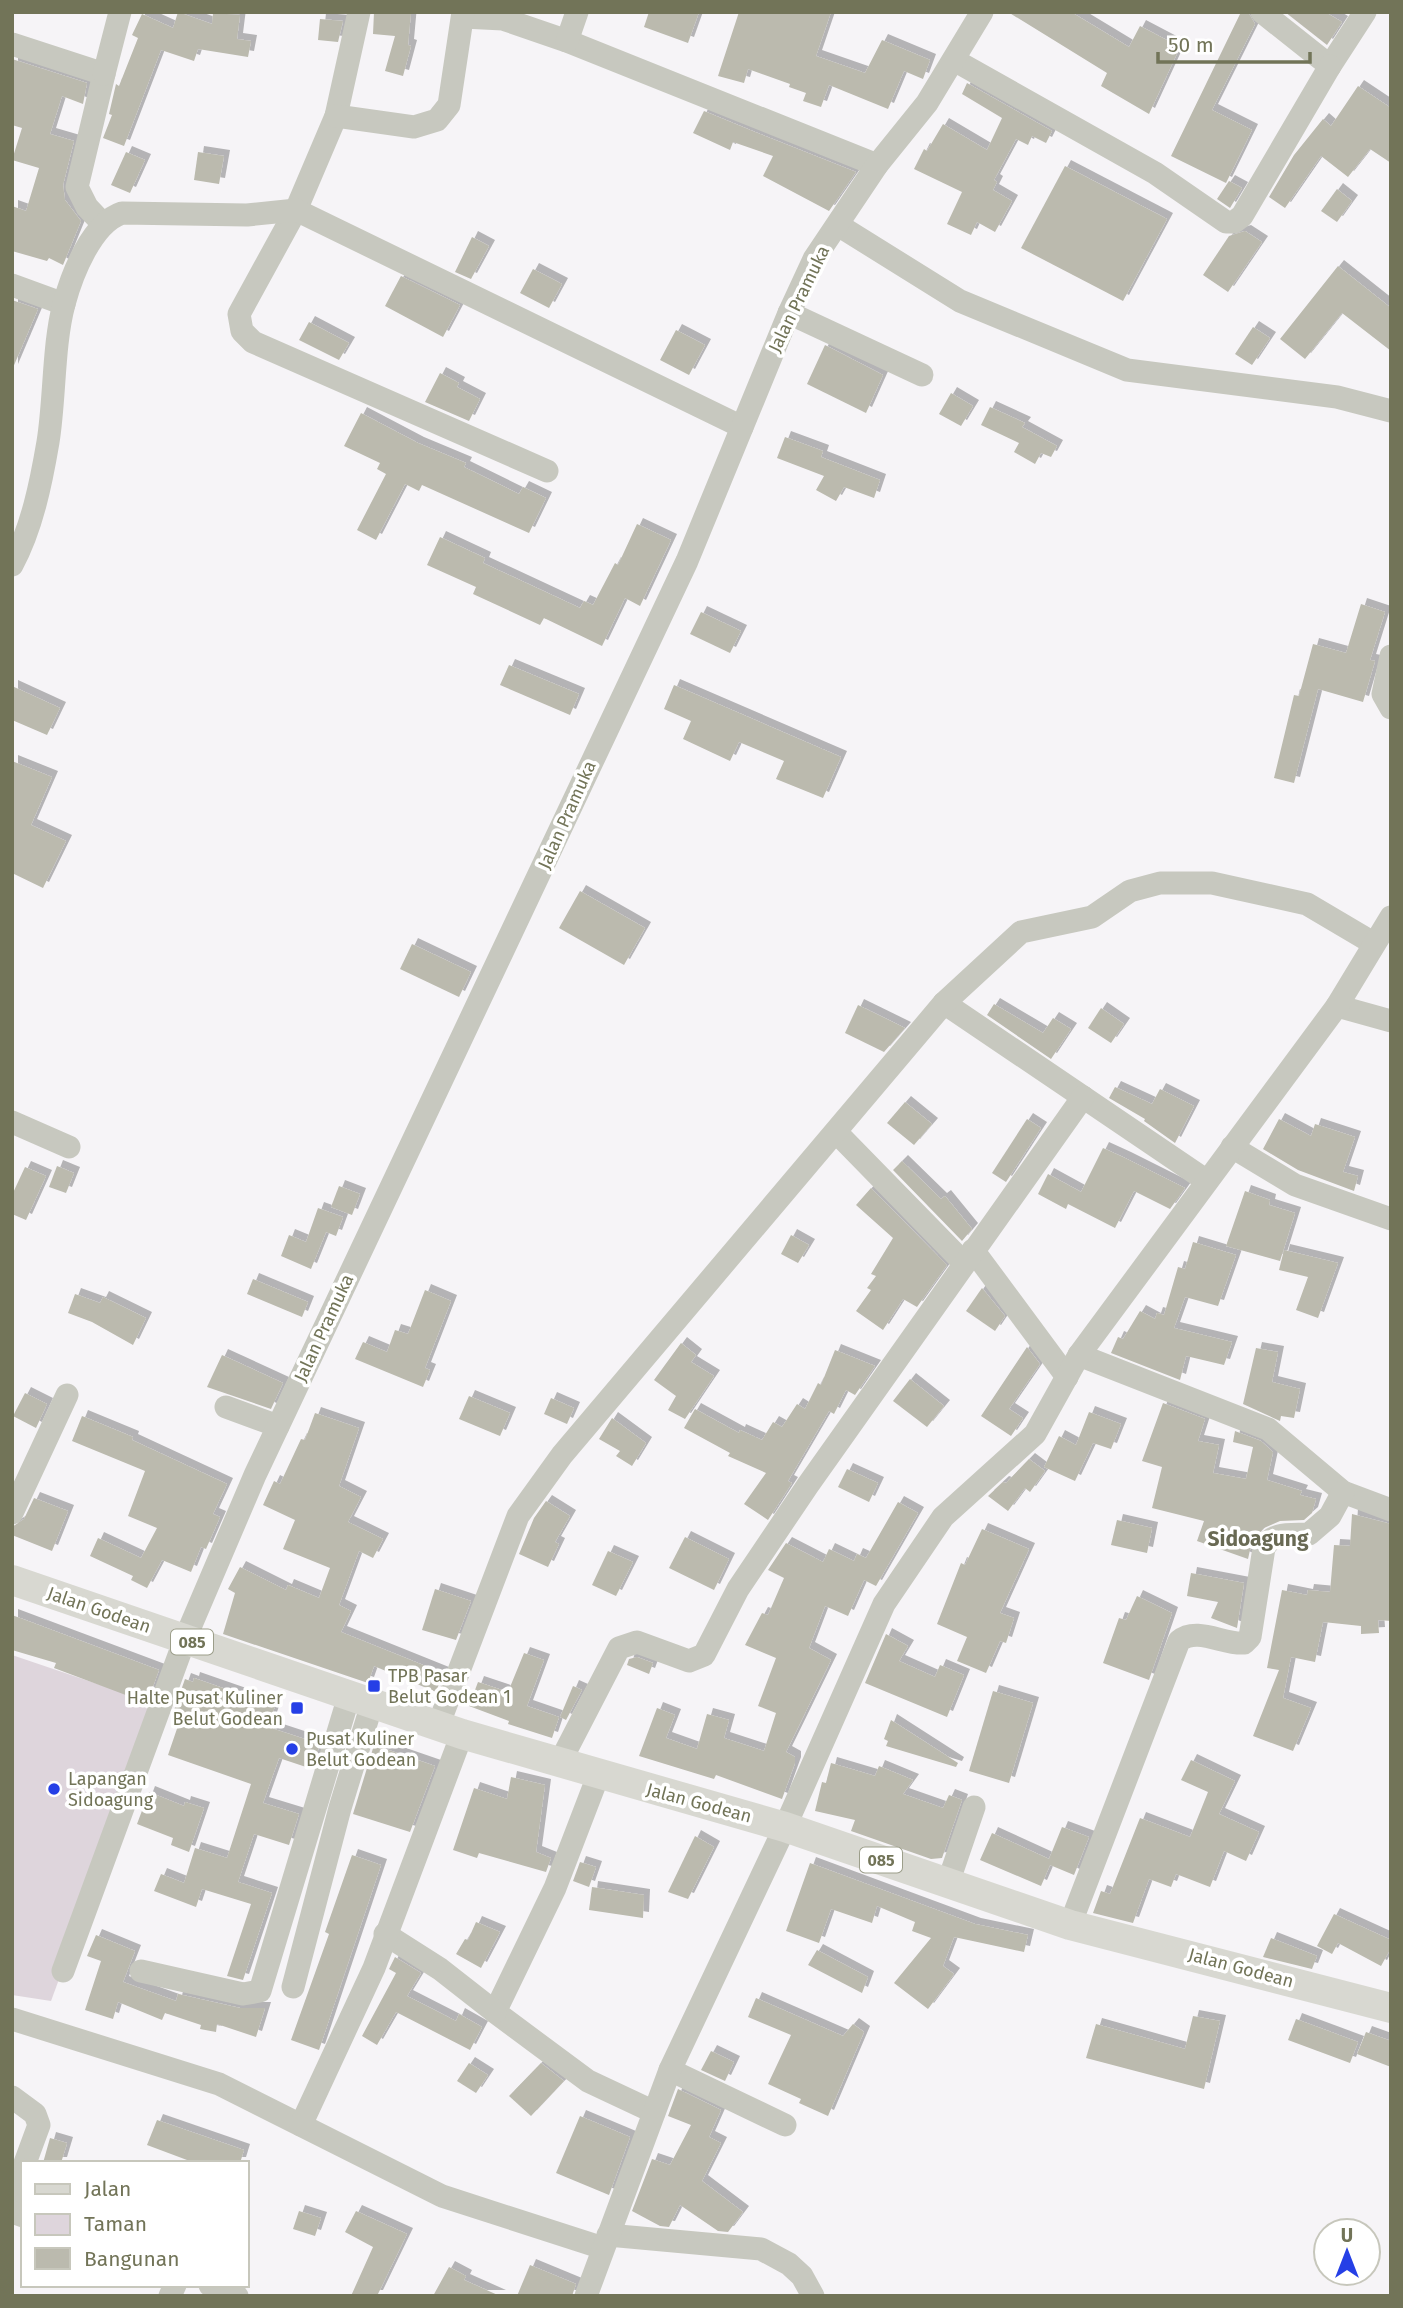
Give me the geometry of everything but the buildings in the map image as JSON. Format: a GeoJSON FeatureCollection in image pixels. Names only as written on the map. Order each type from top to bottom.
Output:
{"type":"FeatureCollection","features":[{"type":"Feature","properties":{"kind":"main road","name":"Jalan Godean"},"geometry":{"type":"LineString","coordinates":[[12,1580],[450,1730],[559,1765],[785,1827],[1070,1925],[1391,2008]]}},
{"type":"Feature","properties":{"kind":"street"},"geometry":{"type":"LineString","coordinates":[[103,224],[87,207],[77,187],[120,12]]}},
{"type":"Feature","properties":{"kind":"street"},"geometry":{"type":"LineString","coordinates":[[359,12],[336,116],[296,209],[239,314],[242,331],[253,342],[547,471]]}},
{"type":"Feature","properties":{"kind":"street"},"geometry":{"type":"LineString","coordinates":[[567,41],[577,12]]}},
{"type":"Feature","properties":{"kind":"street","name":"Jalan Pramuka"},"geometry":{"type":"LineString","coordinates":[[63,1971],[185,1639],[278,1426],[687,561],[789,313],[814,260],[877,165],[927,103],[982,12]]}},
{"type":"Feature","properties":{"kind":"street"},"geometry":{"type":"LineString","coordinates":[[1262,12],[1331,66]]}},
{"type":"Feature","properties":{"kind":"street"},"geometry":{"type":"LineString","coordinates":[[954,60],[1155,173],[1226,222],[1234,222],[1242,216],[1364,12]]}},
{"type":"Feature","properties":{"kind":"street"},"geometry":{"type":"LineString","coordinates":[[336,116],[414,127],[437,120],[449,105],[463,15],[503,19],[567,41],[877,165]]}},
{"type":"Feature","properties":{"kind":"street"},"geometry":{"type":"LineString","coordinates":[[12,44],[104,74]]}},
{"type":"Feature","properties":{"kind":"street"},"geometry":{"type":"LineString","coordinates":[[12,565],[26,540],[48,442],[64,304],[93,235],[103,224],[122,213],[247,215],[296,209],[742,428]]}},
{"type":"Feature","properties":{"kind":"street"},"geometry":{"type":"LineString","coordinates":[[838,225],[960,301],[1126,370],[1337,397],[1391,411]]}},
{"type":"Feature","properties":{"kind":"street"},"geometry":{"type":"LineString","coordinates":[[12,285],[64,304]]}},
{"type":"Feature","properties":{"kind":"street"},"geometry":{"type":"LineString","coordinates":[[789,313],[922,375]]}},
{"type":"Feature","properties":{"kind":"street"},"geometry":{"type":"LineString","coordinates":[[1391,656],[1383,694],[1391,708]]}},
{"type":"Feature","properties":{"kind":"street"},"geometry":{"type":"LineString","coordinates":[[301,2125],[374,1968],[518,1516],[562,1455],[944,1003],[1021,932],[1092,917],[1130,891],[1160,883],[1212,883],[1307,904],[1373,943]]}},
{"type":"Feature","properties":{"kind":"street"},"geometry":{"type":"LineString","coordinates":[[586,2296],[670,2070],[785,1827],[884,1604],[943,1517],[1035,1434],[1079,1354],[1337,1006],[1391,917]]}},
{"type":"Feature","properties":{"kind":"street"},"geometry":{"type":"LineString","coordinates":[[944,1003],[1207,1181]]}},
{"type":"Feature","properties":{"kind":"street"},"geometry":{"type":"LineString","coordinates":[[1337,1006],[1391,1021]]}},
{"type":"Feature","properties":{"kind":"street"},"geometry":{"type":"LineString","coordinates":[[559,1765],[620,1648],[637,1642],[689,1661],[704,1655],[738,1589],[1083,1097]]}},
{"type":"Feature","properties":{"kind":"street"},"geometry":{"type":"LineString","coordinates":[[12,1122],[69,1147]]}},
{"type":"Feature","properties":{"kind":"street"},"geometry":{"type":"LineString","coordinates":[[836,1132],[969,1257],[1067,1377]]}},
{"type":"Feature","properties":{"kind":"street"},"geometry":{"type":"LineString","coordinates":[[1232,1147],[1295,1185],[1391,1219]]}},
{"type":"Feature","properties":{"kind":"street"},"geometry":{"type":"LineString","coordinates":[[1079,1354],[1268,1429],[1343,1492],[1391,1510]]}},
{"type":"Feature","properties":{"kind":"street"},"geometry":{"type":"LineString","coordinates":[[12,1513],[66,1395]]}},
{"type":"Feature","properties":{"kind":"street"},"geometry":{"type":"LineString","coordinates":[[226,1407],[278,1426]]}},
{"type":"Feature","properties":{"kind":"street"},"geometry":{"type":"LineString","coordinates":[[1070,1925],[1179,1641],[1185,1636],[1202,1635],[1233,1644],[1244,1643],[1250,1637],[1264,1548],[1269,1539],[1277,1535],[1309,1534],[1330,1516],[1343,1492]]}},
{"type":"Feature","properties":{"kind":"street"},"geometry":{"type":"LineString","coordinates":[[141,1971],[243,1994],[260,1991],[360,1700]]}},
{"type":"Feature","properties":{"kind":"street"},"geometry":{"type":"LineString","coordinates":[[293,1987],[340,1808],[360,1700]]}},
{"type":"Feature","properties":{"kind":"street"},"geometry":{"type":"LineString","coordinates":[[495,2012],[555,1888],[598,1776]]}},
{"type":"Feature","properties":{"kind":"street"},"geometry":{"type":"LineString","coordinates":[[948,1883],[974,1807]]}},
{"type":"Feature","properties":{"kind":"street"},"geometry":{"type":"LineString","coordinates":[[385,1934],[440,1969],[588,2081],[654,2112]]}},
{"type":"Feature","properties":{"kind":"street"},"geometry":{"type":"LineString","coordinates":[[12,2019],[219,2084],[442,2196],[605,2241],[761,2249],[789,2264],[803,2276],[813,2296]]}},
{"type":"Feature","properties":{"kind":"street"},"geometry":{"type":"LineString","coordinates":[[670,2070],[785,2125]]}},
{"type":"Feature","properties":{"kind":"street"},"geometry":{"type":"LineString","coordinates":[[12,2097],[35,2114],[39,2125],[26,2161]]}},
{"type":"Feature","properties":{"kind":"street"},"geometry":{"type":"LineString","coordinates":[[12,2199],[21,2175]]}},
{"type":"Feature","properties":{"kind":"street"},"geometry":{"type":"LineString","coordinates":[[215,2287],[237,2296]]}},
{"type":"Feature","properties":{"kind":"green space","name":"Lapangan Sidoagung"},"geometry":{"type":"Polygon","coordinates":[[[12,1655],[130,1695],[156,1716],[51,2001],[12,1995],[12,1655]]]}},
{"type":"Feature","properties":{"kind":"place","name":"TPB Pasar Belut Godean 1"},"geometry":{"type":"Point","coordinates":[374,1686]}},
{"type":"Feature","properties":{"kind":"place","name":"Halte Pusat Kuliner Belut Godean"},"geometry":{"type":"Point","coordinates":[297,1708]}},
{"type":"Feature","properties":{"kind":"place","name":"Pusat Kuliner Belut Godean"},"geometry":{"type":"Point","coordinates":[292,1749]}},
{"type":"Feature","properties":{"kind":"place","name":"Lapangan Sidoagung"},"geometry":{"type":"Point","coordinates":[54,1789]}},
{"type":"Feature","properties":{"kind":"district","name":"Sidoagung"},"geometry":{"type":"Point","coordinates":[1258,1539]}}]}
